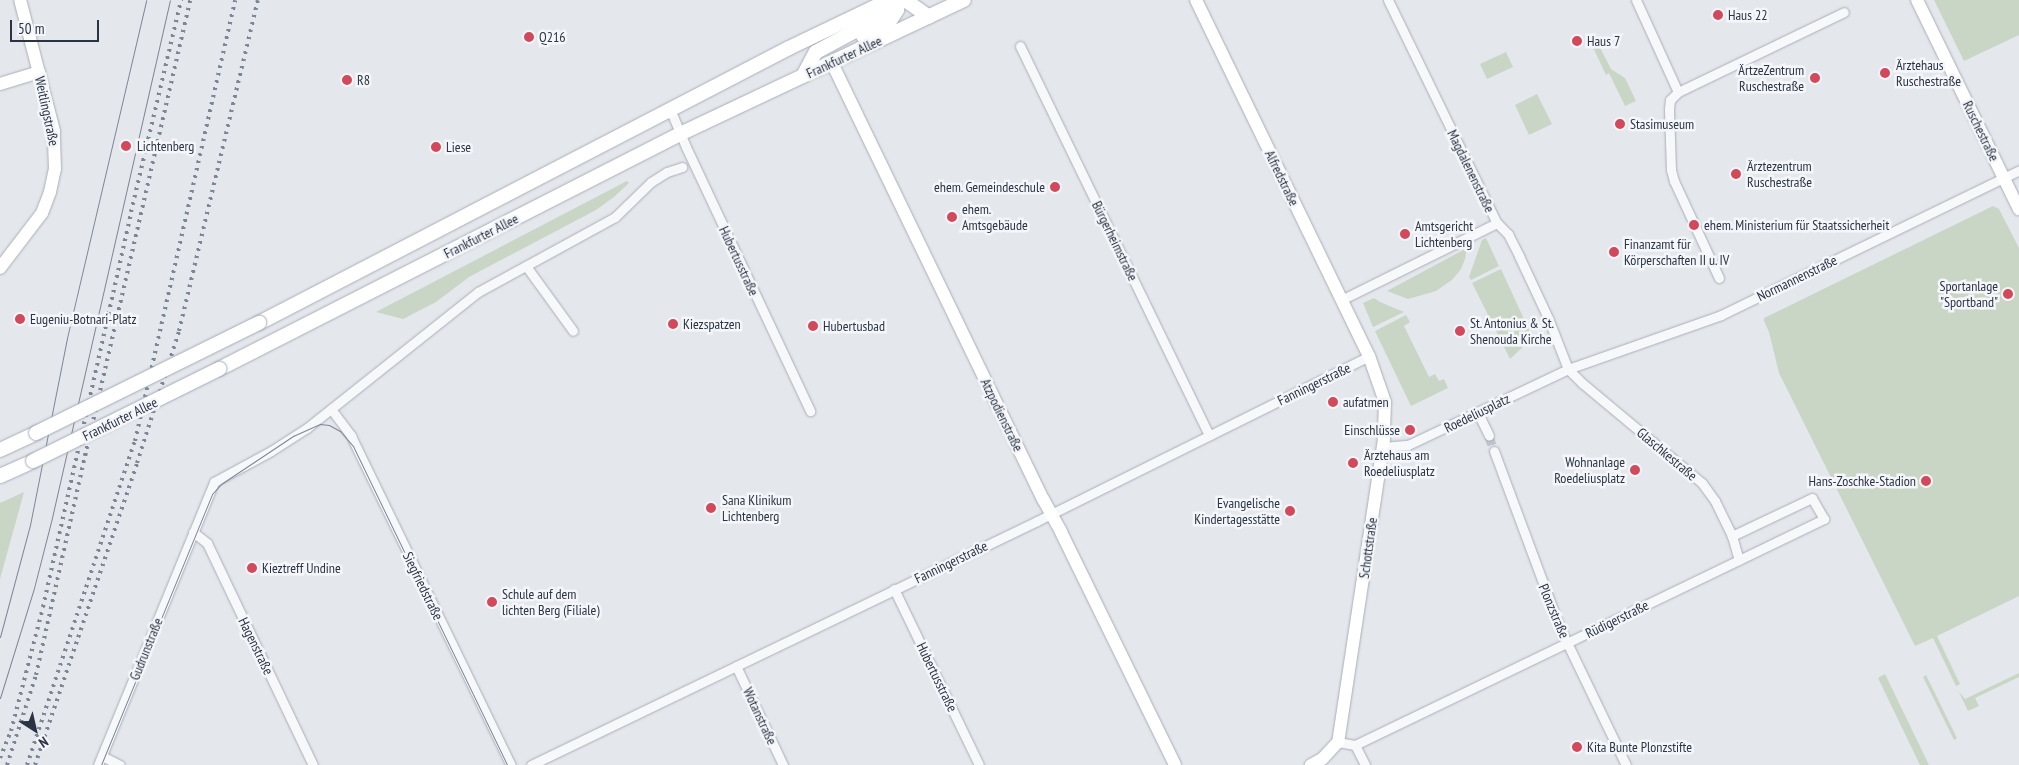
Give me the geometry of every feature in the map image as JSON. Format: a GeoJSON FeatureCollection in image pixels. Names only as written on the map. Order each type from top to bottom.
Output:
{"type":"FeatureCollection","features":[{"type":"Feature","properties":{"kind":"main road","name":"Frankfurter Allee"},"geometry":{"type":"LineString","coordinates":[[0,450],[259,323],[670,109],[889,0]]}},
{"type":"Feature","properties":{"kind":"main road"},"geometry":{"type":"LineString","coordinates":[[803,76],[816,52],[870,23],[894,0]]}},
{"type":"Feature","properties":{"kind":"main road"},"geometry":{"type":"LineString","coordinates":[[832,63],[839,48],[888,24],[897,10],[898,0]]}},
{"type":"Feature","properties":{"kind":"main road"},"geometry":{"type":"LineString","coordinates":[[905,0],[929,17]]}},
{"type":"Feature","properties":{"kind":"main road","name":"Frankfurter Allee"},"geometry":{"type":"LineString","coordinates":[[0,476],[241,358],[680,134],[964,0]]}},
{"type":"Feature","properties":{"kind":"street","name":"Weitlingstraße"},"geometry":{"type":"LineString","coordinates":[[0,268],[42,213],[53,180],[56,153],[54,131],[20,0]]}},
{"type":"Feature","properties":{"kind":"street","name":"Alfredstraße"},"geometry":{"type":"LineString","coordinates":[[1196,0],[1369,356]]}},
{"type":"Feature","properties":{"kind":"street","name":"Magdalenenstraße"},"geometry":{"type":"LineString","coordinates":[[1388,0],[1497,223],[1508,234],[1516,249],[1548,318],[1568,369]]}},
{"type":"Feature","properties":{"kind":"street"},"geometry":{"type":"LineString","coordinates":[[1636,0],[1678,92]]}},
{"type":"Feature","properties":{"kind":"street","name":"Ruschestraße"},"geometry":{"type":"LineString","coordinates":[[1917,0],[2019,209]]}},
{"type":"Feature","properties":{"kind":"street"},"geometry":{"type":"LineString","coordinates":[[1719,278],[1671,170],[1670,100],[1678,92],[1844,12]]}},
{"type":"Feature","properties":{"kind":"street","name":"Bürgerheimstraße"},"geometry":{"type":"LineString","coordinates":[[1020,46],[1209,436]]}},
{"type":"Feature","properties":{"kind":"street","name":"Atzpodienstraße"},"geometry":{"type":"LineString","coordinates":[[832,63],[1175,765]]}},
{"type":"Feature","properties":{"kind":"street"},"geometry":{"type":"LineString","coordinates":[[0,84],[38,72]]}},
{"type":"Feature","properties":{"kind":"street","name":"Hubertusstraße"},"geometry":{"type":"LineString","coordinates":[[670,109],[810,411]]}},
{"type":"Feature","properties":{"kind":"street"},"geometry":{"type":"LineString","coordinates":[[193,532],[214,482],[285,443],[331,409],[478,292],[615,217],[651,182],[666,172],[682,167]]}},
{"type":"Feature","properties":{"kind":"street","name":"Normannenstraße"},"geometry":{"type":"LineString","coordinates":[[1568,369],[1721,315],[2019,170]]}},
{"type":"Feature","properties":{"kind":"street"},"geometry":{"type":"LineString","coordinates":[[1341,300],[1497,223]]}},
{"type":"Feature","properties":{"kind":"street"},"geometry":{"type":"LineString","coordinates":[[526,266],[573,331]]}},
{"type":"Feature","properties":{"kind":"street","name":"Fanningerstraße"},"geometry":{"type":"LineString","coordinates":[[531,765],[1052,514],[1369,356]]}},
{"type":"Feature","properties":{"kind":"street","name":"Schottstraße"},"geometry":{"type":"LineString","coordinates":[[1338,742],[1386,427],[1385,402],[1369,356]]}},
{"type":"Feature","properties":{"kind":"street","name":"Roedeliusplatz"},"geometry":{"type":"LineString","coordinates":[[1383,447],[1408,445],[1568,369]]}},
{"type":"Feature","properties":{"kind":"street","name":"Glaschkestraße"},"geometry":{"type":"LineString","coordinates":[[1568,369],[1582,383],[1702,483],[1715,500],[1732,536],[1739,560]]}},
{"type":"Feature","properties":{"kind":"street","name":"Siegfriedstraße"},"geometry":{"type":"LineString","coordinates":[[331,409],[351,436],[511,765]]}},
{"type":"Feature","properties":{"kind":"street"},"geometry":{"type":"LineString","coordinates":[[1478,413],[1489,436]]}},
{"type":"Feature","properties":{"kind":"street","name":"Plonzstraße"},"geometry":{"type":"LineString","coordinates":[[1494,452],[1542,583],[1568,643],[1626,765]]}},
{"type":"Feature","properties":{"kind":"street","name":"Rüdigerstraße"},"geometry":{"type":"LineString","coordinates":[[1355,745],[1824,519],[1812,498],[1732,536]]}},
{"type":"Feature","properties":{"kind":"street","name":"Gudrunstraße"},"geometry":{"type":"LineString","coordinates":[[98,765],[193,532]]}},
{"type":"Feature","properties":{"kind":"street","name":"Hagenstraße"},"geometry":{"type":"LineString","coordinates":[[193,532],[207,543],[313,765]]}},
{"type":"Feature","properties":{"kind":"street","name":"Hubertusstraße"},"geometry":{"type":"LineString","coordinates":[[894,589],[979,765]]}},
{"type":"Feature","properties":{"kind":"street","name":"Wotanstraße"},"geometry":{"type":"LineString","coordinates":[[736,666],[783,765]]}},
{"type":"Feature","properties":{"kind":"street"},"geometry":{"type":"LineString","coordinates":[[1311,765],[1322,759],[1338,742],[1355,745],[1365,765]]}},
{"type":"Feature","properties":{"kind":"street"},"geometry":{"type":"LineString","coordinates":[[102,756],[120,765]]}},
{"type":"Feature","properties":{"kind":"green space"},"geometry":{"type":"Polygon","coordinates":[[[1934,0],[2019,0],[2019,35],[1964,61],[1934,0]]]}},
{"type":"Feature","properties":{"kind":"green space"},"geometry":{"type":"Polygon","coordinates":[[[1596,40],[1611,69],[1625,78],[1636,101],[1625,106],[1609,73],[1606,75],[1591,43],[1596,40]]]}},
{"type":"Feature","properties":{"kind":"green space"},"geometry":{"type":"Polygon","coordinates":[[[1506,52],[1513,67],[1487,79],[1480,64],[1506,52]]]}},
{"type":"Feature","properties":{"kind":"green space"},"geometry":{"type":"Polygon","coordinates":[[[1537,94],[1552,124],[1529,135],[1515,105],[1537,94]]]}},
{"type":"Feature","properties":{"kind":"green space"},"geometry":{"type":"Polygon","coordinates":[[[627,181],[629,183],[596,210],[469,277],[436,302],[403,319],[376,312],[627,181]]]}},
{"type":"Feature","properties":{"kind":"green space","name":"Hans-Zoschke-Stadion"},"geometry":{"type":"Polygon","coordinates":[[[1993,206],[1999,209],[2019,248],[2019,596],[1937,636],[1960,684],[1956,686],[1933,638],[1915,646],[1779,373],[1764,318],[1993,206]]]}},
{"type":"Feature","properties":{"kind":"green space"},"geometry":{"type":"Polygon","coordinates":[[[1486,238],[1499,266],[1471,280],[1469,277],[1482,240],[1486,238]]]}},
{"type":"Feature","properties":{"kind":"green space"},"geometry":{"type":"Polygon","coordinates":[[[1467,248],[1461,269],[1452,280],[1436,291],[1408,299],[1387,291],[1467,248]]]}},
{"type":"Feature","properties":{"kind":"green space"},"geometry":{"type":"Polygon","coordinates":[[[1501,269],[1529,330],[1522,348],[1510,359],[1472,283],[1501,269]]]}},
{"type":"Feature","properties":{"kind":"green space"},"geometry":{"type":"Polygon","coordinates":[[[1374,298],[1404,312],[1373,327],[1363,303],[1374,298]]]}},
{"type":"Feature","properties":{"kind":"green space"},"geometry":{"type":"Polygon","coordinates":[[[1406,315],[1410,322],[1404,326],[1429,377],[1435,374],[1439,381],[1444,379],[1448,388],[1411,406],[1375,331],[1406,315]]]}},
{"type":"Feature","properties":{"kind":"green space"},"geometry":{"type":"Polygon","coordinates":[[[24,492],[0,579],[0,503],[24,492]]]}},
{"type":"Feature","properties":{"kind":"green space"},"geometry":{"type":"Polygon","coordinates":[[[2019,673],[2019,677],[1975,698],[1979,706],[1968,711],[1959,692],[1965,699],[2019,673]]]}},
{"type":"Feature","properties":{"kind":"green space"},"geometry":{"type":"Polygon","coordinates":[[[1885,674],[1929,765],[1920,765],[1878,678],[1885,674]]]}},
{"type":"Feature","properties":{"kind":"green space"},"geometry":{"type":"Polygon","coordinates":[[[1926,675],[1957,738],[1954,740],[1923,677],[1926,675]]]}},
{"type":"Feature","properties":{"kind":"tunnel"},"geometry":{"type":"LineString","coordinates":[[1489,436],[1494,451]]}},
{"type":"Feature","properties":{"kind":"tram line"},"geometry":{"type":"LineString","coordinates":[[0,637],[30,525],[67,338],[146,0]]}},
{"type":"Feature","properties":{"kind":"tram line"},"geometry":{"type":"LineString","coordinates":[[0,698],[34,588],[51,522],[170,0]]}},
{"type":"Feature","properties":{"kind":"tram line"},"geometry":{"type":"LineString","coordinates":[[101,765],[212,494],[221,484],[293,436],[320,424],[329,425],[340,431],[353,446],[507,765]]}},
{"type":"Feature","properties":{"kind":"railway"},"geometry":{"type":"LineString","coordinates":[[0,758],[11,731],[43,607],[131,212],[181,0]]}},
{"type":"Feature","properties":{"kind":"railway"},"geometry":{"type":"LineString","coordinates":[[85,456],[190,0]]}},
{"type":"Feature","properties":{"kind":"railway"},"geometry":{"type":"LineString","coordinates":[[27,765],[135,441],[235,0]]}},
{"type":"Feature","properties":{"kind":"railway"},"geometry":{"type":"LineString","coordinates":[[35,765],[137,463],[179,331],[258,0]]}},
{"type":"Feature","properties":{"kind":"railway"},"geometry":{"type":"LineString","coordinates":[[7,765],[36,675],[86,451]]}},
{"type":"Feature","properties":{"kind":"place","name":"Haus 22"},"geometry":{"type":"Point","coordinates":[1718,15]}},
{"type":"Feature","properties":{"kind":"place","name":"Q216"},"geometry":{"type":"Point","coordinates":[529,37]}},
{"type":"Feature","properties":{"kind":"place","name":"Haus 7"},"geometry":{"type":"Point","coordinates":[1577,41]}},
{"type":"Feature","properties":{"kind":"place","name":"Ärztehaus Ruschestraße"},"geometry":{"type":"Point","coordinates":[1885,73]}},
{"type":"Feature","properties":{"kind":"place","name":"ÄrtzeZentrum Ruschestraße"},"geometry":{"type":"Point","coordinates":[1815,78]}},
{"type":"Feature","properties":{"kind":"place","name":"R8"},"geometry":{"type":"Point","coordinates":[347,80]}},
{"type":"Feature","properties":{"kind":"place","name":"Stasimuseum"},"geometry":{"type":"Point","coordinates":[1620,124]}},
{"type":"Feature","properties":{"kind":"place","name":"Lichtenberg"},"geometry":{"type":"Point","coordinates":[126,146]}},
{"type":"Feature","properties":{"kind":"place","name":"Liese"},"geometry":{"type":"Point","coordinates":[436,147]}},
{"type":"Feature","properties":{"kind":"place","name":"Ärztezentrum Ruschestraße"},"geometry":{"type":"Point","coordinates":[1736,174]}},
{"type":"Feature","properties":{"kind":"place","name":"ehem. Gemeindeschule"},"geometry":{"type":"Point","coordinates":[1055,187]}},
{"type":"Feature","properties":{"kind":"place","name":"ehem. Amtsgebäude"},"geometry":{"type":"Point","coordinates":[952,217]}},
{"type":"Feature","properties":{"kind":"place","name":"ehem. Ministerium für Staatssicherheit"},"geometry":{"type":"Point","coordinates":[1694,225]}},
{"type":"Feature","properties":{"kind":"place","name":"Amtsgericht Lichtenberg"},"geometry":{"type":"Point","coordinates":[1405,234]}},
{"type":"Feature","properties":{"kind":"place","name":"Finanzamt für Körperschaften II u. IV"},"geometry":{"type":"Point","coordinates":[1614,252]}},
{"type":"Feature","properties":{"kind":"place","name":"Sportanlage \"Sportband\""},"geometry":{"type":"Point","coordinates":[2008,294]}},
{"type":"Feature","properties":{"kind":"place","name":"Eugeniu-Botnari-Platz"},"geometry":{"type":"Point","coordinates":[20,319]}},
{"type":"Feature","properties":{"kind":"place","name":"Kiezspatzen"},"geometry":{"type":"Point","coordinates":[673,324]}},
{"type":"Feature","properties":{"kind":"place","name":"Hubertusbad"},"geometry":{"type":"Point","coordinates":[813,326]}},
{"type":"Feature","properties":{"kind":"place","name":"St. Antonius & St. Shenouda Kirche"},"geometry":{"type":"Point","coordinates":[1460,331]}},
{"type":"Feature","properties":{"kind":"place","name":"aufatmen"},"geometry":{"type":"Point","coordinates":[1333,402]}},
{"type":"Feature","properties":{"kind":"place","name":"Einschlüsse"},"geometry":{"type":"Point","coordinates":[1410,430]}},
{"type":"Feature","properties":{"kind":"place","name":"Ärztehaus am Roedeliusplatz"},"geometry":{"type":"Point","coordinates":[1353,463]}},
{"type":"Feature","properties":{"kind":"place","name":"Wohnanlage Roedeliusplatz"},"geometry":{"type":"Point","coordinates":[1635,470]}},
{"type":"Feature","properties":{"kind":"place","name":"Hans-Zoschke-Stadion"},"geometry":{"type":"Point","coordinates":[1926,481]}},
{"type":"Feature","properties":{"kind":"place","name":"Sana Klinikum Lichtenberg"},"geometry":{"type":"Point","coordinates":[711,508]}},
{"type":"Feature","properties":{"kind":"place","name":"Evangelische Kindertagesstätte"},"geometry":{"type":"Point","coordinates":[1290,511]}},
{"type":"Feature","properties":{"kind":"place","name":"Kieztreff Undine"},"geometry":{"type":"Point","coordinates":[252,568]}},
{"type":"Feature","properties":{"kind":"place","name":"Schule auf dem lichten Berg (Filiale)"},"geometry":{"type":"Point","coordinates":[492,602]}},
{"type":"Feature","properties":{"kind":"place","name":"Kita Bunte Plonzstifte"},"geometry":{"type":"Point","coordinates":[1577,747]}}]}
